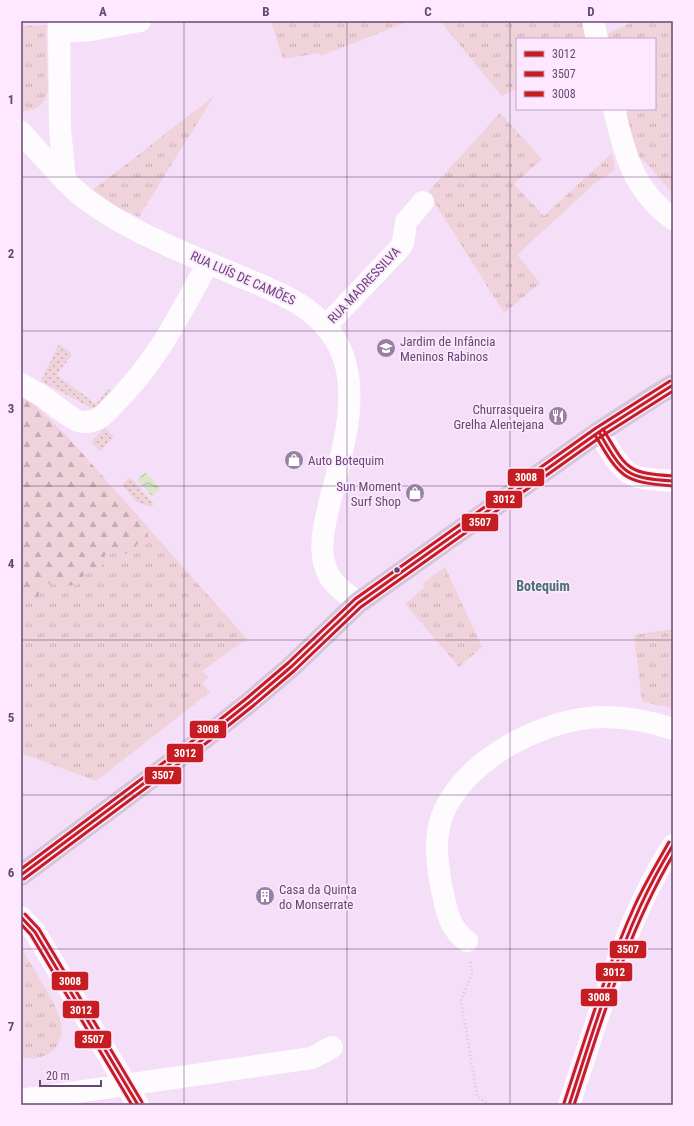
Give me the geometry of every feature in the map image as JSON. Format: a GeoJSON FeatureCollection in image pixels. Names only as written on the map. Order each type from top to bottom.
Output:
{"type":"FeatureCollection","features":[{"type":"Feature","properties":{"kind":"main road"},"geometry":{"type":"LineString","coordinates":[[21,876],[206,737],[250,702],[291,667],[358,603],[599,432],[652,397],[673,386]]}},
{"type":"Feature","properties":{"kind":"street"},"geometry":{"type":"LineString","coordinates":[[64,181],[60,128],[59,27],[98,29],[140,21]]}},
{"type":"Feature","properties":{"kind":"street"},"geometry":{"type":"LineString","coordinates":[[593,21],[597,38]]}},
{"type":"Feature","properties":{"kind":"street"},"geometry":{"type":"LineString","coordinates":[[614,110],[622,146],[634,175],[650,198],[673,219]]}},
{"type":"Feature","properties":{"kind":"street","name":"RUA LUÍS DE CAMÕES"},"geometry":{"type":"LineString","coordinates":[[21,132],[64,181],[99,209],[134,229],[208,263],[288,297],[316,315],[326,326],[337,342],[344,359],[349,379],[350,400],[342,451],[324,526],[322,542],[323,558],[329,576],[341,589],[358,603]]}},
{"type":"Feature","properties":{"kind":"street","name":"RUA MADRESSILVA"},"geometry":{"type":"LineString","coordinates":[[326,326],[399,249],[403,243],[406,222],[423,202]]}},
{"type":"Feature","properties":{"kind":"street"},"geometry":{"type":"LineString","coordinates":[[21,384],[83,422],[93,421],[102,417],[127,392],[150,364],[170,333],[208,263]]}},
{"type":"Feature","properties":{"kind":"street"},"geometry":{"type":"LineString","coordinates":[[599,432],[621,466],[629,474],[640,477],[673,481]]}},
{"type":"Feature","properties":{"kind":"street"},"geometry":{"type":"LineString","coordinates":[[467,941],[458,935],[452,925],[439,873],[436,853],[438,832],[442,816],[450,800],[462,784],[481,765],[519,740],[545,729],[573,720],[600,717],[627,718],[668,728]]}},
{"type":"Feature","properties":{"kind":"street"},"geometry":{"type":"LineString","coordinates":[[569,1105],[616,966],[640,906],[662,862],[673,845]]}},
{"type":"Feature","properties":{"kind":"street"},"geometry":{"type":"LineString","coordinates":[[21,918],[34,932],[138,1105]]}},
{"type":"Feature","properties":{"kind":"street"},"geometry":{"type":"LineString","coordinates":[[21,1100],[312,1058],[332,1047]]}},
{"type":"Feature","properties":{"kind":"path"},"geometry":{"type":"LineString","coordinates":[[467,941],[472,974],[461,1000],[477,1096],[490,1105]]}},
{"type":"Feature","properties":{"kind":"shaded area"},"geometry":{"type":"Polygon","coordinates":[[[21,21],[673,21],[673,1105],[21,1105],[21,21]]]}},
{"type":"Feature","properties":{"kind":"green space"},"geometry":{"type":"Polygon","coordinates":[[[271,21],[410,21],[320,56],[319,53],[283,59],[271,21]]]}},
{"type":"Feature","properties":{"kind":"green space"},"geometry":{"type":"Polygon","coordinates":[[[440,21],[585,21],[589,38],[516,38],[516,89],[502,96],[440,21]]]}},
{"type":"Feature","properties":{"kind":"green space"},"geometry":{"type":"Polygon","coordinates":[[[634,21],[673,21],[673,194],[646,163],[634,154],[626,115],[629,110],[656,110],[656,38],[606,38],[608,34],[634,21]]]}},
{"type":"Feature","properties":{"kind":"green space"},"geometry":{"type":"Polygon","coordinates":[[[46,25],[48,91],[42,104],[35,109],[26,111],[21,110],[21,26],[46,25]]]}},
{"type":"Feature","properties":{"kind":"green space"},"geometry":{"type":"Polygon","coordinates":[[[214,96],[139,217],[117,207],[93,190],[214,96]]]}},
{"type":"Feature","properties":{"kind":"green space"},"geometry":{"type":"Polygon","coordinates":[[[500,113],[542,159],[514,184],[544,216],[612,153],[615,170],[595,183],[517,255],[540,283],[504,313],[428,192],[500,113]]]}},
{"type":"Feature","properties":{"kind":"green space"},"geometry":{"type":"Polygon","coordinates":[[[59,344],[72,354],[57,375],[96,404],[108,389],[113,392],[96,409],[91,408],[41,381],[59,344]]]}},
{"type":"Feature","properties":{"kind":"green space"},"geometry":{"type":"Polygon","coordinates":[[[21,394],[34,404],[80,451],[247,639],[202,671],[208,678],[202,683],[210,692],[96,781],[21,753],[21,394]]]}},
{"type":"Feature","properties":{"kind":"green space"},"geometry":{"type":"Polygon","coordinates":[[[21,394],[55,424],[147,526],[148,541],[139,542],[129,554],[116,551],[105,555],[100,570],[85,572],[80,584],[66,586],[41,582],[38,599],[29,603],[21,593],[21,394]]]}},
{"type":"Feature","properties":{"kind":"green space"},"geometry":{"type":"Polygon","coordinates":[[[105,428],[114,437],[100,451],[91,442],[105,428]]]}},
{"type":"Feature","properties":{"kind":"green space"},"geometry":{"type":"Polygon","coordinates":[[[130,477],[154,504],[151,507],[137,502],[122,485],[130,477]]]}},
{"type":"Feature","properties":{"kind":"green space"},"geometry":{"type":"Polygon","coordinates":[[[445,567],[482,647],[459,667],[405,604],[425,587],[423,583],[445,567]]]}},
{"type":"Feature","properties":{"kind":"green space"},"geometry":{"type":"Polygon","coordinates":[[[673,629],[673,708],[642,702],[634,635],[673,629]]]}},
{"type":"Feature","properties":{"kind":"green space"},"geometry":{"type":"Polygon","coordinates":[[[21,948],[57,1009],[62,1028],[61,1038],[56,1046],[48,1054],[42,1057],[21,1057],[21,948]]]}},
{"type":"Feature","properties":{"kind":"water"},"geometry":{"type":"Polygon","coordinates":[[[145,472],[160,488],[152,496],[137,480],[145,472]]]}},
{"type":"Feature","properties":{"kind":"transit line","name":"3008"},"geometry":{"type":"LineString","coordinates":[[21,869],[203,733],[247,698],[288,663],[355,599],[596,428],[670,381]]}},
{"type":"Feature","properties":{"kind":"transit line","name":"3012"},"geometry":{"type":"LineString","coordinates":[[21,875],[206,737],[250,702],[291,667],[358,603],[599,432],[673,385]]}},
{"type":"Feature","properties":{"kind":"transit line","name":"3507"},"geometry":{"type":"LineString","coordinates":[[24,879],[209,741],[253,706],[294,671],[361,607],[602,436],[673,391]]}},
{"type":"Feature","properties":{"kind":"transit line","name":"3008"},"geometry":{"type":"LineString","coordinates":[[603,429],[617,453],[629,466],[646,473],[673,476]]}},
{"type":"Feature","properties":{"kind":"transit line","name":"3012"},"geometry":{"type":"LineString","coordinates":[[599,432],[614,457],[627,471],[644,478],[673,481]]}},
{"type":"Feature","properties":{"kind":"transit line","name":"3507"},"geometry":{"type":"LineString","coordinates":[[595,435],[617,469],[624,475],[643,482],[673,486]]}},
{"type":"Feature","properties":{"kind":"transit line","name":"3008"},"geometry":{"type":"LineString","coordinates":[[564,1103],[597,1003],[625,929],[651,873],[669,842]]}},
{"type":"Feature","properties":{"kind":"transit line","name":"3012"},"geometry":{"type":"LineString","coordinates":[[569,1105],[620,956],[644,899],[673,845]]}},
{"type":"Feature","properties":{"kind":"transit line","name":"3507"},"geometry":{"type":"LineString","coordinates":[[574,1105],[617,977],[629,946],[642,915],[673,855]]}},
{"type":"Feature","properties":{"kind":"transit line","name":"3008"},"geometry":{"type":"LineString","coordinates":[[25,914],[39,929],[142,1102]]}},
{"type":"Feature","properties":{"kind":"transit line","name":"3012"},"geometry":{"type":"LineString","coordinates":[[21,917],[35,932],[138,1105]]}},
{"type":"Feature","properties":{"kind":"transit line","name":"3507"},"geometry":{"type":"LineString","coordinates":[[21,924],[31,935],[132,1105]]}},
{"type":"Feature","properties":{"kind":"place","name":"Jardim de Infância Meninos Rabinos"},"geometry":{"type":"Point","coordinates":[386,348]}},
{"type":"Feature","properties":{"kind":"place","name":"Churrasqueira Grelha Alentejana"},"geometry":{"type":"Point","coordinates":[558,416]}},
{"type":"Feature","properties":{"kind":"place","name":"Auto Botequim"},"geometry":{"type":"Point","coordinates":[294,460]}},
{"type":"Feature","properties":{"kind":"place","name":"Sun Moment Surf Shop"},"geometry":{"type":"Point","coordinates":[415,493]}},
{"type":"Feature","properties":{"kind":"place","name":"Casa da Quinta do Monserrate"},"geometry":{"type":"Point","coordinates":[265,896]}},
{"type":"Feature","properties":{"kind":"district","name":"Botequim"},"geometry":{"type":"Point","coordinates":[543,586]}}]}
